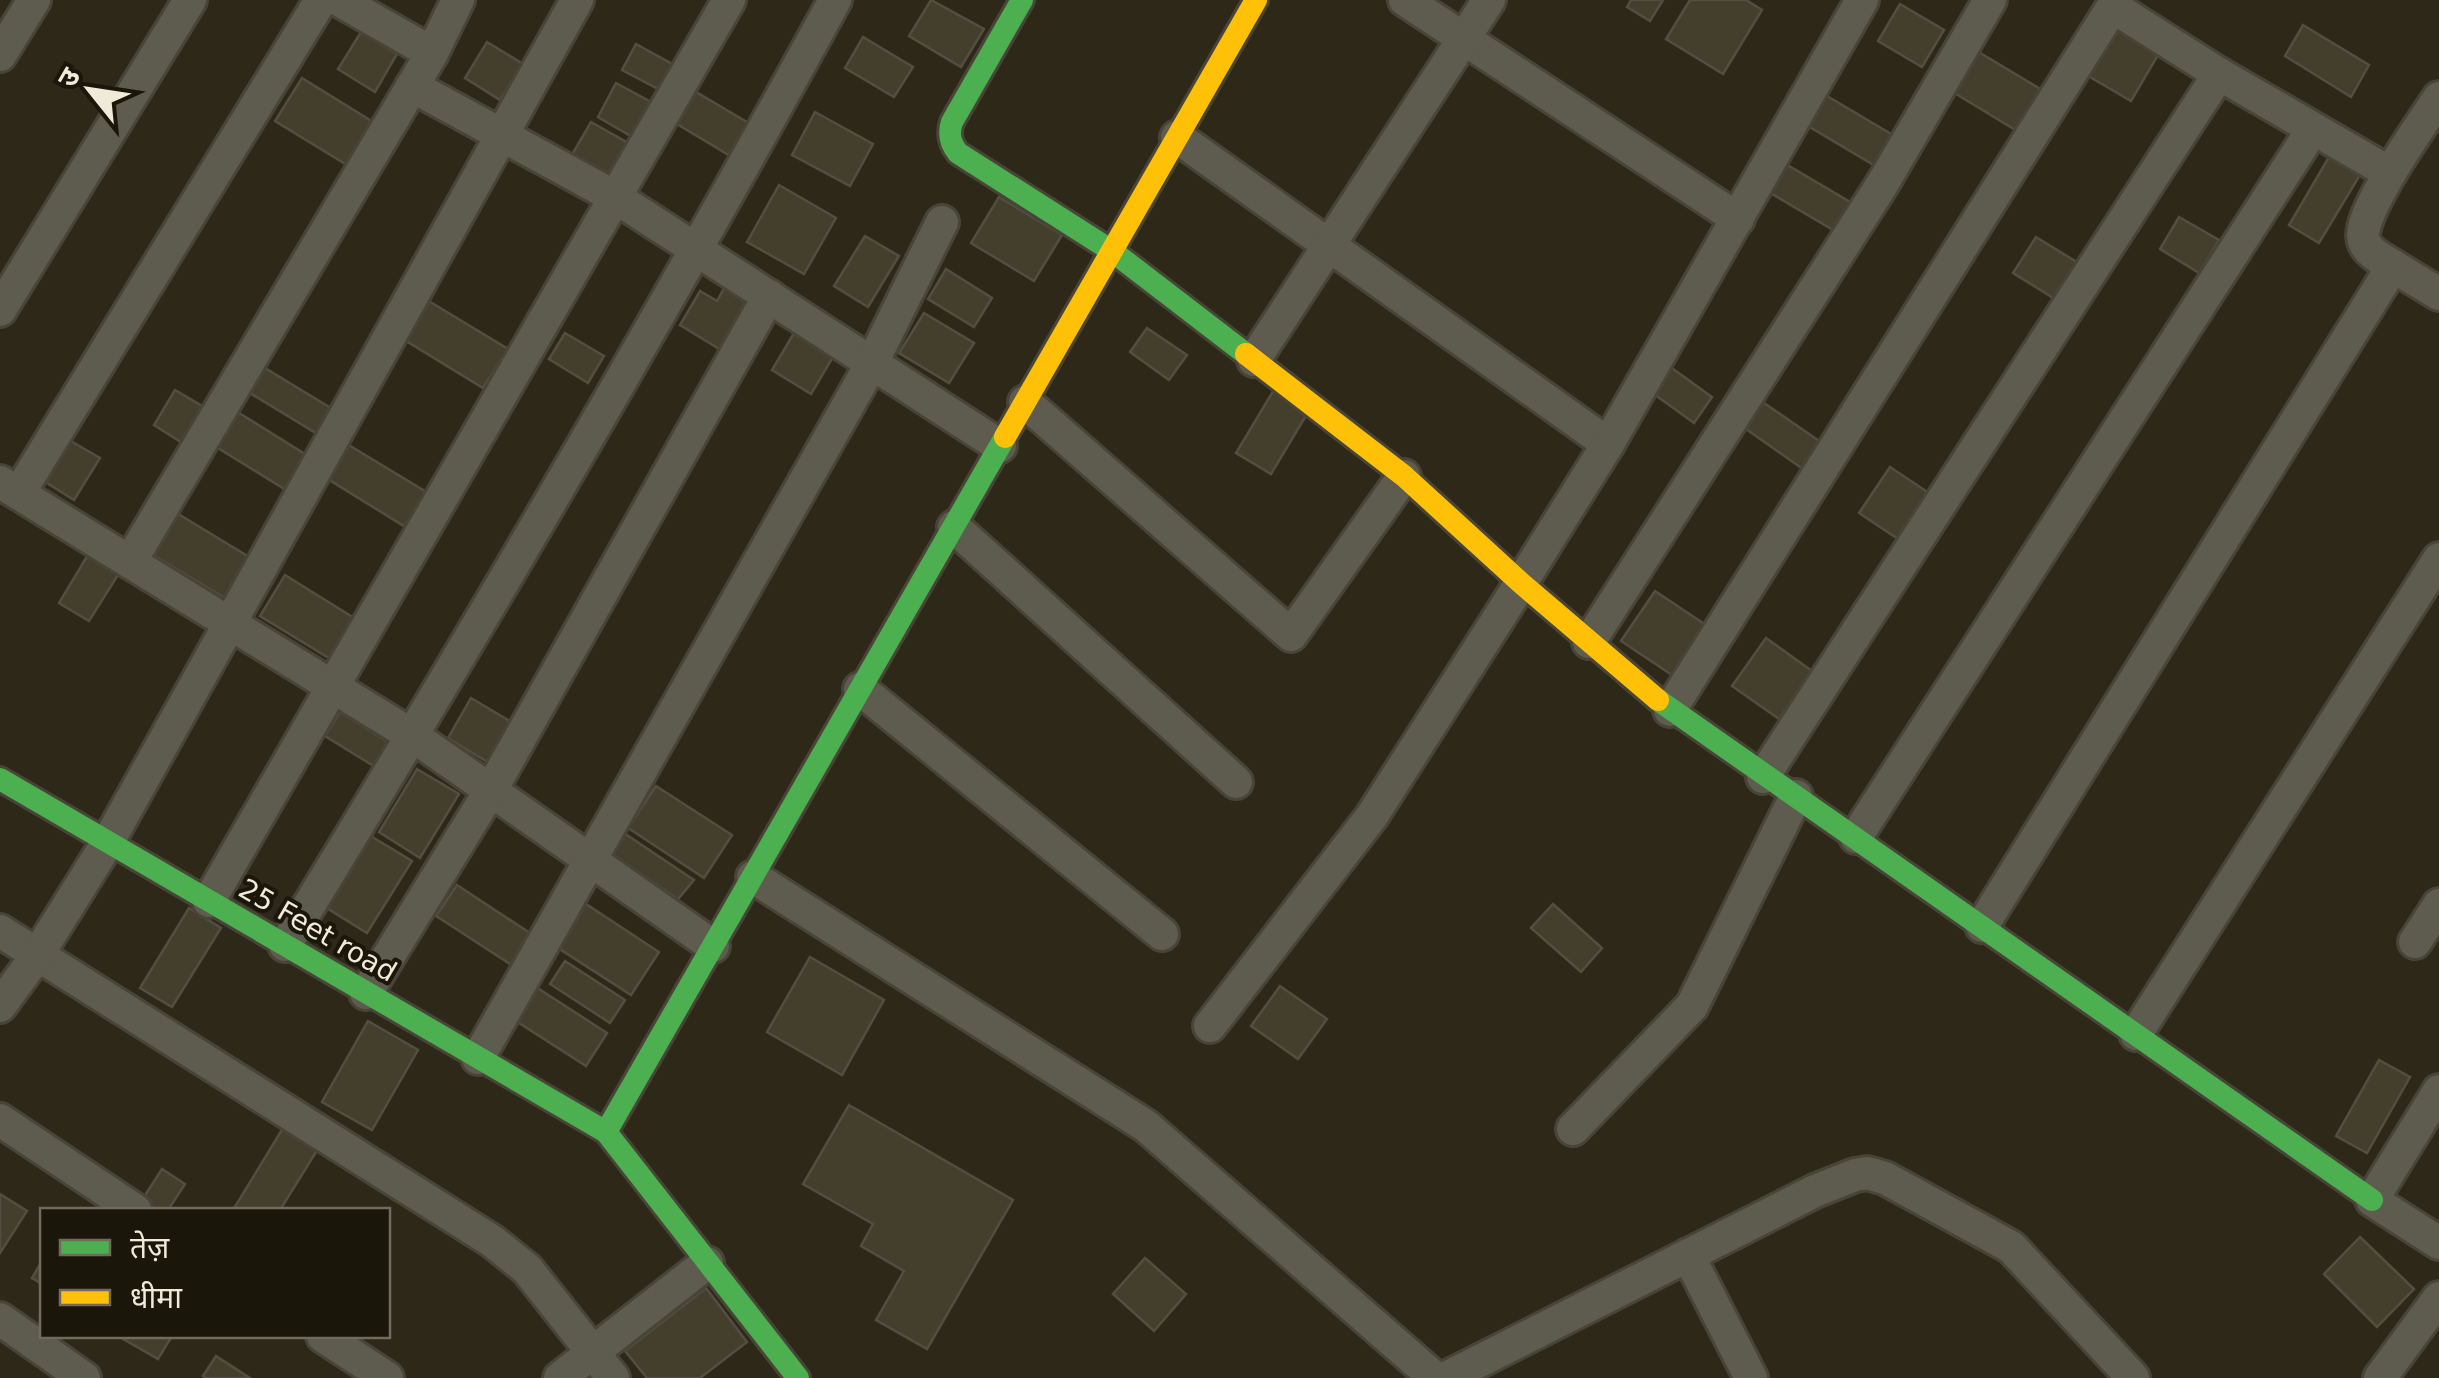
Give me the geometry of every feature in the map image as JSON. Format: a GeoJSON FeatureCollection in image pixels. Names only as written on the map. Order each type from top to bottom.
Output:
{"type":"FeatureCollection","features":[{"type":"Feature","properties":{"kind":"street"},"geometry":{"type":"LineString","coordinates":[[0,55],[34,0]]}},
{"type":"Feature","properties":{"kind":"street"},"geometry":{"type":"LineString","coordinates":[[0,310],[190,0]]}},
{"type":"Feature","properties":{"kind":"street"},"geometry":{"type":"LineString","coordinates":[[322,0],[9,488],[413,736],[713,946]]}},
{"type":"Feature","properties":{"kind":"street"},"geometry":{"type":"LineString","coordinates":[[339,0],[432,53]]}},
{"type":"Feature","properties":{"kind":"street"},"geometry":{"type":"LineString","coordinates":[[130,562],[432,53],[458,0]]}},
{"type":"Feature","properties":{"kind":"street"},"geometry":{"type":"LineString","coordinates":[[0,1006],[38,954],[108,842],[578,0]]}},
{"type":"Feature","properties":{"kind":"street"},"geometry":{"type":"LineString","coordinates":[[209,901],[729,0]]}},
{"type":"Feature","properties":{"kind":"street"},"geometry":{"type":"LineString","coordinates":[[284,946],[413,736],[699,248],[836,0]]}},
{"type":"Feature","properties":{"kind":"street"},"geometry":{"type":"LineString","coordinates":[[1022,0],[952,122],[948,132],[950,144],[958,153],[1112,251],[1404,476],[1588,642],[1670,710],[2439,1243]]}},
{"type":"Feature","properties":{"kind":"street"},"geometry":{"type":"LineString","coordinates":[[798,1378],[606,1132],[1256,0]]}},
{"type":"Feature","properties":{"kind":"street"},"geometry":{"type":"LineString","coordinates":[[1405,0],[1738,219]]}},
{"type":"Feature","properties":{"kind":"street"},"geometry":{"type":"LineString","coordinates":[[1254,360],[1489,0]]}},
{"type":"Feature","properties":{"kind":"street"},"geometry":{"type":"LineString","coordinates":[[1210,1026],[1372,816],[1522,583],[1608,444],[1862,0]]}},
{"type":"Feature","properties":{"kind":"street"},"geometry":{"type":"LineString","coordinates":[[1588,642],[1883,183],[1990,0]]}},
{"type":"Feature","properties":{"kind":"street"},"geometry":{"type":"LineString","coordinates":[[1670,710],[2115,4],[2219,74],[2390,173]]}},
{"type":"Feature","properties":{"kind":"street"},"geometry":{"type":"LineString","coordinates":[[1763,777],[2219,74]]}},
{"type":"Feature","properties":{"kind":"street"},"geometry":{"type":"LineString","coordinates":[[412,86],[615,197],[699,248],[1000,446]]}},
{"type":"Feature","properties":{"kind":"street"},"geometry":{"type":"LineString","coordinates":[[2439,98],[2390,173],[2362,234],[2370,251],[2439,294]]}},
{"type":"Feature","properties":{"kind":"street"},"geometry":{"type":"LineString","coordinates":[[1856,837],[2313,130]]}},
{"type":"Feature","properties":{"kind":"street"},"geometry":{"type":"LineString","coordinates":[[1178,137],[1608,444]]}},
{"type":"Feature","properties":{"kind":"street"},"geometry":{"type":"LineString","coordinates":[[478,1058],[872,362],[942,222]]}},
{"type":"Feature","properties":{"kind":"street"},"geometry":{"type":"LineString","coordinates":[[1982,926],[2392,266]]}},
{"type":"Feature","properties":{"kind":"street"},"geometry":{"type":"LineString","coordinates":[[366,993],[492,788],[770,296]]}},
{"type":"Feature","properties":{"kind":"street"},"geometry":{"type":"LineString","coordinates":[[1026,402],[1291,635],[1404,476]]}},
{"type":"Feature","properties":{"kind":"street"},"geometry":{"type":"LineString","coordinates":[[954,527],[1236,782]]}},
{"type":"Feature","properties":{"kind":"street"},"geometry":{"type":"LineString","coordinates":[[2136,1034],[2439,558]]}},
{"type":"Feature","properties":{"kind":"street"},"geometry":{"type":"LineString","coordinates":[[860,690],[1162,934]]}},
{"type":"Feature","properties":{"kind":"street","name":"25 Feet road"},"geometry":{"type":"LineString","coordinates":[[0,779],[606,1132]]}},
{"type":"Feature","properties":{"kind":"street"},"geometry":{"type":"LineString","coordinates":[[1572,1129],[1692,1006],[1796,796]]}},
{"type":"Feature","properties":{"kind":"street"},"geometry":{"type":"LineString","coordinates":[[753,877],[1146,1126],[1434,1378]]}},
{"type":"Feature","properties":{"kind":"street"},"geometry":{"type":"LineString","coordinates":[[2415,942],[2439,905]]}},
{"type":"Feature","properties":{"kind":"street"},"geometry":{"type":"LineString","coordinates":[[0,931],[492,1241],[526,1269],[613,1378]]}},
{"type":"Feature","properties":{"kind":"street"},"geometry":{"type":"LineString","coordinates":[[2372,1200],[2439,1091]]}},
{"type":"Feature","properties":{"kind":"street"},"geometry":{"type":"LineString","coordinates":[[0,1120],[133,1208]]}},
{"type":"Feature","properties":{"kind":"street"},"geometry":{"type":"LineString","coordinates":[[1446,1378],[1688,1255],[1855,1174],[1867,1173],[1885,1178],[2011,1247],[2133,1378]]}},
{"type":"Feature","properties":{"kind":"street"},"geometry":{"type":"LineString","coordinates":[[1688,1255],[1752,1378]]}},
{"type":"Feature","properties":{"kind":"street"},"geometry":{"type":"LineString","coordinates":[[560,1378],[707,1263]]}},
{"type":"Feature","properties":{"kind":"street"},"geometry":{"type":"LineString","coordinates":[[2380,1378],[2439,1298]]}},
{"type":"Feature","properties":{"kind":"street"},"geometry":{"type":"LineString","coordinates":[[0,1319],[84,1378]]}},
{"type":"Feature","properties":{"kind":"street"},"geometry":{"type":"LineString","coordinates":[[326,1338],[387,1378]]}},
{"type":"Feature","properties":{"kind":"building"},"geometry":{"type":"Polygon","coordinates":[[[931,0],[984,29],[961,67],[909,36],[931,0]]]}},
{"type":"Feature","properties":{"kind":"building"},"geometry":{"type":"Polygon","coordinates":[[[1631,0],[1663,0],[1650,21],[1627,7],[1631,0]]]}},
{"type":"Feature","properties":{"kind":"building"},"geometry":{"type":"Polygon","coordinates":[[[1690,0],[1746,0],[1762,10],[1723,74],[1666,39],[1690,0]]]}},
{"type":"Feature","properties":{"kind":"building"},"geometry":{"type":"Polygon","coordinates":[[[1900,4],[1944,30],[1922,67],[1878,41],[1900,4]]]}},
{"type":"Feature","properties":{"kind":"building"},"geometry":{"type":"Polygon","coordinates":[[[2116,23],[2161,50],[2131,101],[2085,74],[2116,23]]]}},
{"type":"Feature","properties":{"kind":"building"},"geometry":{"type":"Polygon","coordinates":[[[2303,25],[2369,65],[2351,97],[2285,56],[2303,25]]]}},
{"type":"Feature","properties":{"kind":"building"},"geometry":{"type":"Polygon","coordinates":[[[361,32],[397,54],[375,92],[338,69],[361,32]]]}},
{"type":"Feature","properties":{"kind":"building"},"geometry":{"type":"Polygon","coordinates":[[[863,37],[913,67],[894,97],[845,68],[863,37]]]}},
{"type":"Feature","properties":{"kind":"building"},"geometry":{"type":"Polygon","coordinates":[[[487,42],[523,64],[500,100],[465,78],[487,42]]]}},
{"type":"Feature","properties":{"kind":"building"},"geometry":{"type":"Polygon","coordinates":[[[636,44],[674,65],[660,90],[622,70],[636,44]]]}},
{"type":"Feature","properties":{"kind":"building"},"geometry":{"type":"Polygon","coordinates":[[[1972,48],[2047,93],[2022,134],[1948,89],[1972,48]]]}},
{"type":"Feature","properties":{"kind":"building"},"geometry":{"type":"Polygon","coordinates":[[[302,78],[373,122],[347,165],[275,121],[302,78]]]}},
{"type":"Feature","properties":{"kind":"building"},"geometry":{"type":"Polygon","coordinates":[[[616,83],[653,103],[634,138],[598,117],[616,83]]]}},
{"type":"Feature","properties":{"kind":"building"},"geometry":{"type":"Polygon","coordinates":[[[686,86],[757,128],[737,160],[667,118],[686,86]]]}},
{"type":"Feature","properties":{"kind":"building"},"geometry":{"type":"Polygon","coordinates":[[[1817,90],[1896,137],[1877,167],[1798,120],[1817,90]]]}},
{"type":"Feature","properties":{"kind":"building"},"geometry":{"type":"Polygon","coordinates":[[[815,112],[873,144],[850,186],[792,155],[815,112]]]}},
{"type":"Feature","properties":{"kind":"building"},"geometry":{"type":"Polygon","coordinates":[[[591,122],[630,144],[610,180],[570,158],[591,122]]]}},
{"type":"Feature","properties":{"kind":"building"},"geometry":{"type":"Polygon","coordinates":[[[2332,152],[2363,170],[2319,243],[2289,225],[2332,152]]]}},
{"type":"Feature","properties":{"kind":"building"},"geometry":{"type":"Polygon","coordinates":[[[1779,160],[1862,209],[1845,237],[1762,188],[1779,160]]]}},
{"type":"Feature","properties":{"kind":"building"},"geometry":{"type":"Polygon","coordinates":[[[779,185],[836,218],[804,274],[747,242],[779,185]]]}},
{"type":"Feature","properties":{"kind":"building"},"geometry":{"type":"Polygon","coordinates":[[[999,197],[1062,235],[1034,281],[971,243],[999,197]]]}},
{"type":"Feature","properties":{"kind":"building"},"geometry":{"type":"Polygon","coordinates":[[[2179,217],[2219,240],[2199,273],[2160,249],[2179,217]]]}},
{"type":"Feature","properties":{"kind":"building"},"geometry":{"type":"Polygon","coordinates":[[[865,236],[899,256],[868,307],[834,286],[865,236]]]}},
{"type":"Feature","properties":{"kind":"building"},"geometry":{"type":"Polygon","coordinates":[[[2036,237],[2080,264],[2058,301],[2013,273],[2036,237]]]}},
{"type":"Feature","properties":{"kind":"building"},"geometry":{"type":"Polygon","coordinates":[[[946,269],[992,298],[974,327],[928,299],[946,269]]]}},
{"type":"Feature","properties":{"kind":"building"},"geometry":{"type":"Polygon","coordinates":[[[727,283],[752,298],[721,350],[680,325],[700,291],[717,301],[727,283]]]}},
{"type":"Feature","properties":{"kind":"building"},"geometry":{"type":"Polygon","coordinates":[[[427,300],[508,349],[483,388],[403,339],[427,300]]]}},
{"type":"Feature","properties":{"kind":"building"},"geometry":{"type":"Polygon","coordinates":[[[924,313],[974,343],[949,383],[899,353],[924,313]]]}},
{"type":"Feature","properties":{"kind":"building"},"geometry":{"type":"Polygon","coordinates":[[[1147,328],[1187,355],[1169,380],[1130,352],[1147,328]]]}},
{"type":"Feature","properties":{"kind":"building"},"geometry":{"type":"Polygon","coordinates":[[[565,333],[604,356],[588,383],[549,359],[565,333]]]}},
{"type":"Feature","properties":{"kind":"building"},"geometry":{"type":"Polygon","coordinates":[[[794,333],[833,357],[811,394],[772,370],[794,333]]]}},
{"type":"Feature","properties":{"kind":"building"},"geometry":{"type":"Polygon","coordinates":[[[260,365],[339,413],[324,438],[245,390],[260,365]]]}},
{"type":"Feature","properties":{"kind":"building"},"geometry":{"type":"Polygon","coordinates":[[[1669,366],[1712,397],[1694,423],[1651,392],[1669,366]]]}},
{"type":"Feature","properties":{"kind":"building"},"geometry":{"type":"Polygon","coordinates":[[[1275,388],[1310,409],[1271,474],[1236,453],[1275,388]]]}},
{"type":"Feature","properties":{"kind":"building"},"geometry":{"type":"Polygon","coordinates":[[[175,390],[209,410],[187,446],[154,425],[175,390]]]}},
{"type":"Feature","properties":{"kind":"building"},"geometry":{"type":"Polygon","coordinates":[[[1754,396],[1825,445],[1807,472],[1736,422],[1754,396]]]}},
{"type":"Feature","properties":{"kind":"building"},"geometry":{"type":"Polygon","coordinates":[[[231,408],[308,456],[286,490],[210,443],[231,408]]]}},
{"type":"Feature","properties":{"kind":"building"},"geometry":{"type":"Polygon","coordinates":[[[69,440],[100,458],[74,500],[44,481],[69,440]]]}},
{"type":"Feature","properties":{"kind":"building"},"geometry":{"type":"Polygon","coordinates":[[[347,444],[428,493],[407,528],[326,478],[347,444]]]}},
{"type":"Feature","properties":{"kind":"building"},"geometry":{"type":"Polygon","coordinates":[[[1890,467],[1935,497],[1904,543],[1859,513],[1890,467]]]}},
{"type":"Feature","properties":{"kind":"building"},"geometry":{"type":"Polygon","coordinates":[[[175,512],[254,560],[230,601],[150,553],[175,512]]]}},
{"type":"Feature","properties":{"kind":"building"},"geometry":{"type":"Polygon","coordinates":[[[92,548],[123,567],[89,621],[59,603],[92,548]]]}},
{"type":"Feature","properties":{"kind":"building"},"geometry":{"type":"Polygon","coordinates":[[[285,575],[362,623],[337,663],[260,616],[285,575]]]}},
{"type":"Feature","properties":{"kind":"building"},"geometry":{"type":"Polygon","coordinates":[[[1655,591],[1709,627],[1675,677],[1621,641],[1655,591]]]}},
{"type":"Feature","properties":{"kind":"building"},"geometry":{"type":"Polygon","coordinates":[[[1766,638],[1812,671],[1779,719],[1732,686],[1766,638]]]}},
{"type":"Feature","properties":{"kind":"building"},"geometry":{"type":"Polygon","coordinates":[[[471,698],[518,726],[494,766],[448,738],[471,698]]]}},
{"type":"Feature","properties":{"kind":"building"},"geometry":{"type":"Polygon","coordinates":[[[340,712],[399,749],[385,773],[325,736],[340,712]]]}},
{"type":"Feature","properties":{"kind":"building"},"geometry":{"type":"Polygon","coordinates":[[[417,769],[459,794],[420,858],[379,832],[417,769]]]}},
{"type":"Feature","properties":{"kind":"building"},"geometry":{"type":"Polygon","coordinates":[[[656,786],[732,835],[704,878],[628,828],[656,786]]]}},
{"type":"Feature","properties":{"kind":"building"},"geometry":{"type":"Polygon","coordinates":[[[621,831],[694,880],[678,899],[608,852],[621,831]]]}},
{"type":"Feature","properties":{"kind":"building"},"geometry":{"type":"Polygon","coordinates":[[[369,835],[412,861],[367,933],[325,907],[369,835]]]}},
{"type":"Feature","properties":{"kind":"building"},"geometry":{"type":"Polygon","coordinates":[[[457,885],[536,937],[516,968],[436,916],[457,885]]]}},
{"type":"Feature","properties":{"kind":"building"},"geometry":{"type":"Polygon","coordinates":[[[583,902],[659,952],[631,995],[555,946],[583,902]]]}},
{"type":"Feature","properties":{"kind":"building"},"geometry":{"type":"Polygon","coordinates":[[[1553,904],[1602,948],[1581,972],[1531,928],[1553,904]]]}},
{"type":"Feature","properties":{"kind":"building"},"geometry":{"type":"Polygon","coordinates":[[[189,908],[221,928],[172,1007],[140,988],[189,908]]]}},
{"type":"Feature","properties":{"kind":"building"},"geometry":{"type":"Polygon","coordinates":[[[810,957],[884,1000],[842,1075],[767,1032],[810,957]]]}},
{"type":"Feature","properties":{"kind":"building"},"geometry":{"type":"Polygon","coordinates":[[[565,961],[625,1000],[610,1023],[550,984],[565,961]]]}},
{"type":"Feature","properties":{"kind":"building"},"geometry":{"type":"Polygon","coordinates":[[[1280,986],[1327,1019],[1298,1059],[1251,1026],[1280,986]]]}},
{"type":"Feature","properties":{"kind":"building"},"geometry":{"type":"Polygon","coordinates":[[[536,987],[607,1033],[586,1066],[516,1021],[536,987]]]}},
{"type":"Feature","properties":{"kind":"building"},"geometry":{"type":"Polygon","coordinates":[[[368,1021],[418,1050],[372,1130],[322,1102],[368,1021]]]}},
{"type":"Feature","properties":{"kind":"building"},"geometry":{"type":"Polygon","coordinates":[[[2379,1060],[2410,1077],[2367,1153],[2336,1136],[2379,1060]]]}},
{"type":"Feature","properties":{"kind":"building"},"geometry":{"type":"Polygon","coordinates":[[[849,1105],[1013,1200],[927,1349],[876,1320],[904,1271],[861,1246],[873,1224],[803,1184],[849,1105]]]}},
{"type":"Feature","properties":{"kind":"building"},"geometry":{"type":"Polygon","coordinates":[[[283,1128],[318,1149],[281,1208],[234,1208],[283,1128]]]}},
{"type":"Feature","properties":{"kind":"building"},"geometry":{"type":"Polygon","coordinates":[[[162,1169],[185,1184],[169,1208],[148,1208],[140,1203],[162,1169]]]}},
{"type":"Feature","properties":{"kind":"building"},"geometry":{"type":"Polygon","coordinates":[[[0,1194],[27,1211],[0,1253],[0,1194]]]}},
{"type":"Feature","properties":{"kind":"building"},"geometry":{"type":"Polygon","coordinates":[[[2360,1237],[2414,1289],[2377,1327],[2324,1274],[2360,1237]]]}},
{"type":"Feature","properties":{"kind":"building"},"geometry":{"type":"Polygon","coordinates":[[[1145,1258],[1186,1294],[1154,1331],[1113,1294],[1145,1258]]]}},
{"type":"Feature","properties":{"kind":"building"},"geometry":{"type":"Polygon","coordinates":[[[40,1264],[40,1283],[32,1278],[40,1264]]]}},
{"type":"Feature","properties":{"kind":"building"},"geometry":{"type":"Polygon","coordinates":[[[706,1288],[747,1342],[700,1378],[647,1378],[625,1351],[706,1288]]]}},
{"type":"Feature","properties":{"kind":"building"},"geometry":{"type":"Polygon","coordinates":[[[121,1338],[171,1338],[158,1359],[121,1338]]]}},
{"type":"Feature","properties":{"kind":"building"},"geometry":{"type":"Polygon","coordinates":[[[216,1356],[250,1378],[206,1378],[203,1376],[216,1356]]]}},
{"type":"Feature","properties":{"kind":"traffic: fast"},"geometry":{"type":"LineString","coordinates":[[1022,0],[952,122],[950,134],[955,149],[1112,251],[1246,354]]}},
{"type":"Feature","properties":{"kind":"traffic: fast"},"geometry":{"type":"LineString","coordinates":[[606,1132],[1005,437]]}},
{"type":"Feature","properties":{"kind":"traffic: fast"},"geometry":{"type":"LineString","coordinates":[[1658,700],[2372,1200]]}},
{"type":"Feature","properties":{"kind":"traffic: fast"},"geometry":{"type":"LineString","coordinates":[[0,779],[606,1132],[798,1378]]}},
{"type":"Feature","properties":{"kind":"traffic: slow"},"geometry":{"type":"LineString","coordinates":[[1005,437],[1256,0]]}},
{"type":"Feature","properties":{"kind":"traffic: slow"},"geometry":{"type":"LineString","coordinates":[[1246,354],[1404,476],[1658,700]]}}]}
